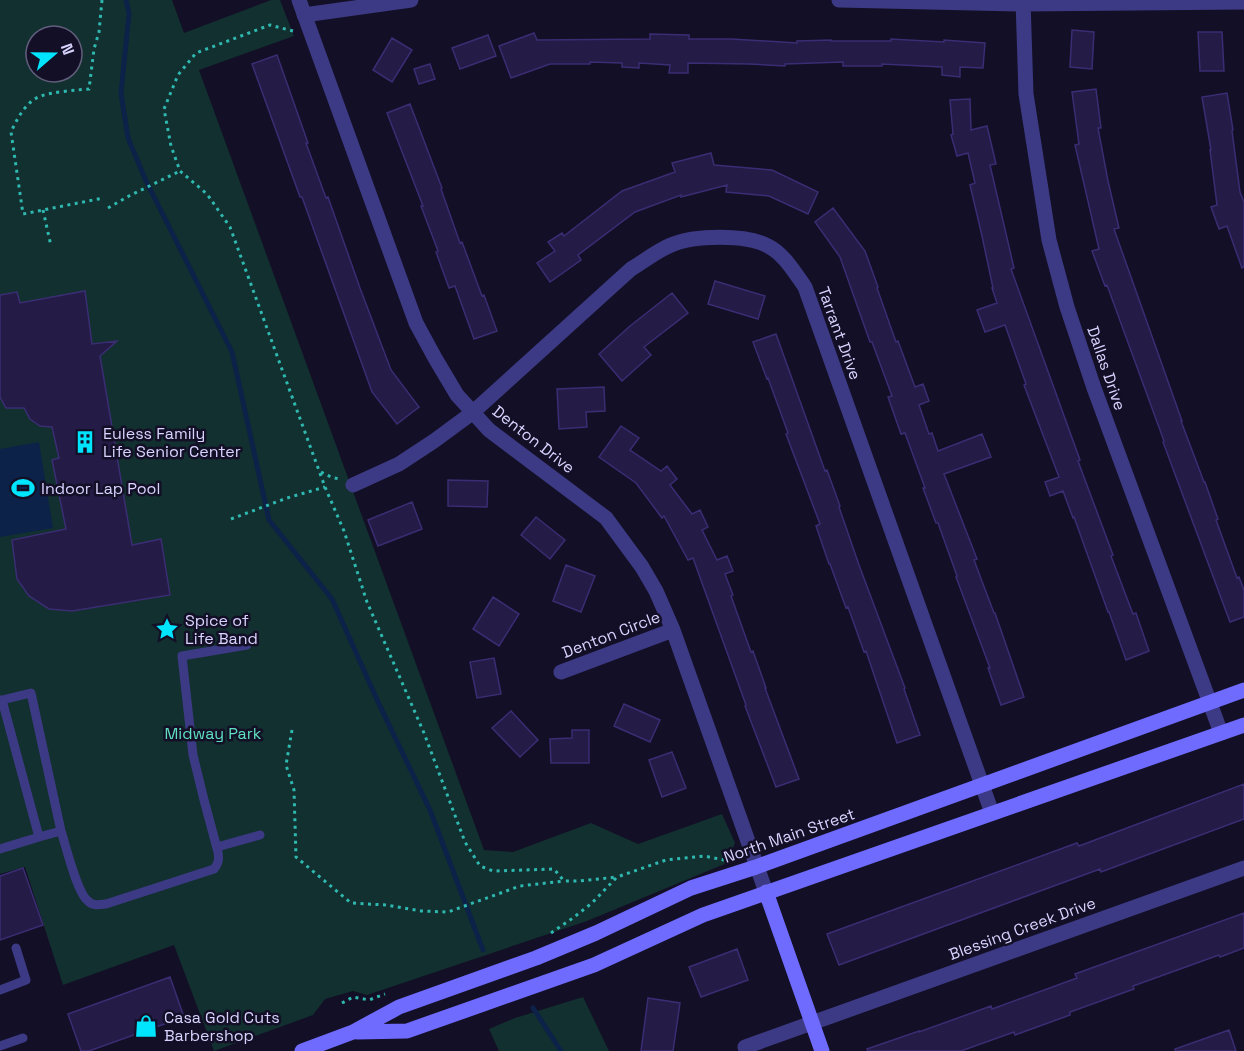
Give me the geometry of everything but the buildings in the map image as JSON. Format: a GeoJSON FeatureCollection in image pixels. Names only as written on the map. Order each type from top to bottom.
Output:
{"type":"FeatureCollection","features":[{"type":"Feature","properties":{"kind":"main road","name":"North Main Street"},"geometry":{"type":"LineString","coordinates":[[302,1051],[353,1032],[399,1007],[596,933],[692,888],[756,867],[1244,690]]}},
{"type":"Feature","properties":{"kind":"main road","name":"North Main Street"},"geometry":{"type":"LineString","coordinates":[[353,1032],[407,1031],[594,965],[703,915],[1244,724]]}},
{"type":"Feature","properties":{"kind":"main road"},"geometry":{"type":"LineString","coordinates":[[766,892],[822,1051]]}},
{"type":"Feature","properties":{"kind":"street"},"geometry":{"type":"LineString","coordinates":[[302,7],[411,0]]}},
{"type":"Feature","properties":{"kind":"street"},"geometry":{"type":"LineString","coordinates":[[839,0],[1244,2]]}},
{"type":"Feature","properties":{"kind":"street","name":"Dallas Drive"},"geometry":{"type":"LineString","coordinates":[[1023,2],[1026,94],[1052,251],[1067,307],[1094,388],[1221,733]]}},
{"type":"Feature","properties":{"kind":"street","name":"Denton Drive"},"geometry":{"type":"LineString","coordinates":[[302,7],[416,323],[457,395],[472,413],[489,430],[606,518],[642,567],[663,605],[673,630],[766,892]]}},
{"type":"Feature","properties":{"kind":"street","name":"Tarrant Drive"},"geometry":{"type":"LineString","coordinates":[[353,484],[399,464],[472,413],[631,269],[673,244],[721,237],[746,238],[768,246],[787,261],[805,287],[992,813]]}},
{"type":"Feature","properties":{"kind":"street","name":"Denton Circle"},"geometry":{"type":"LineString","coordinates":[[561,672],[673,630]]}},
{"type":"Feature","properties":{"kind":"street","name":"Blessing Creek Drive"},"geometry":{"type":"LineString","coordinates":[[745,1047],[1244,868]]}},
{"type":"Feature","properties":{"kind":"lane"},"geometry":{"type":"LineString","coordinates":[[39,837],[1,700],[31,693],[61,831],[80,892],[87,901],[95,905],[106,904],[218,865],[217,847],[193,755],[182,656],[247,645]]}},
{"type":"Feature","properties":{"kind":"lane"},"geometry":{"type":"LineString","coordinates":[[0,849],[61,831]]}},
{"type":"Feature","properties":{"kind":"lane"},"geometry":{"type":"LineString","coordinates":[[217,847],[260,835]]}},
{"type":"Feature","properties":{"kind":"lane"},"geometry":{"type":"LineString","coordinates":[[0,990],[26,980],[15,948]]}},
{"type":"Feature","properties":{"kind":"lane"},"geometry":{"type":"LineString","coordinates":[[0,1046],[23,1038]]}},
{"type":"Feature","properties":{"kind":"path"},"geometry":{"type":"LineString","coordinates":[[102,0],[89,89],[40,96],[24,109],[11,132],[24,214],[103,198]]}},
{"type":"Feature","properties":{"kind":"path"},"geometry":{"type":"LineString","coordinates":[[310,29],[294,31],[270,25],[196,53],[178,75],[164,108],[171,146],[180,171],[207,194],[230,227],[319,471],[344,531],[367,602],[424,733],[465,842],[480,866],[493,871],[554,869],[564,880]]}},
{"type":"Feature","properties":{"kind":"path"},"geometry":{"type":"LineString","coordinates":[[108,208],[180,171]]}},
{"type":"Feature","properties":{"kind":"path"},"geometry":{"type":"LineString","coordinates":[[44,210],[51,246]]}},
{"type":"Feature","properties":{"kind":"path"},"geometry":{"type":"LineString","coordinates":[[319,471],[353,484]]}},
{"type":"Feature","properties":{"kind":"path"},"geometry":{"type":"LineString","coordinates":[[231,519],[287,498],[325,487]]}},
{"type":"Feature","properties":{"kind":"path"},"geometry":{"type":"LineString","coordinates":[[291,730],[286,765],[294,790],[296,857],[351,903],[448,912],[520,886],[564,880],[579,881],[616,877],[666,860],[704,855],[724,860]]}},
{"type":"Feature","properties":{"kind":"path"},"geometry":{"type":"LineString","coordinates":[[549,934],[592,903],[616,877]]}},
{"type":"Feature","properties":{"kind":"green space","name":"Midway Park"},"geometry":{"type":"Polygon","coordinates":[[[0,0],[172,0],[184,33],[271,0],[280,0],[294,36],[199,70],[484,850],[513,852],[591,823],[638,844],[722,814],[735,843],[727,863],[587,921],[367,995],[353,991],[325,999],[313,1015],[214,1051],[174,945],[63,985],[25,867],[0,874],[0,0]]]}},
{"type":"Feature","properties":{"kind":"green space"},"geometry":{"type":"Polygon","coordinates":[[[583,997],[609,1051],[499,1051],[489,1029],[515,1018],[583,997]]]}},
{"type":"Feature","properties":{"kind":"water","name":"Indoor Lap Pool"},"geometry":{"type":"Polygon","coordinates":[[[39,442],[53,528],[0,537],[0,449],[39,442]]]}},
{"type":"Feature","properties":{"kind":"waterway"},"geometry":{"type":"LineString","coordinates":[[126,0],[129,14],[121,93],[128,138],[146,181],[232,352],[269,520],[332,599],[430,810],[483,950]]}},
{"type":"Feature","properties":{"kind":"waterway"},"geometry":{"type":"LineString","coordinates":[[533,1008],[561,1051]]}},
{"type":"Feature","properties":{"kind":"place","name":"Euless Family Life Senior Center"},"geometry":{"type":"Point","coordinates":[85,442]}},
{"type":"Feature","properties":{"kind":"place","name":"Indoor Lap Pool"},"geometry":{"type":"Point","coordinates":[23,488]}},
{"type":"Feature","properties":{"kind":"place","name":"Spice of Life Band"},"geometry":{"type":"Point","coordinates":[167,629]}},
{"type":"Feature","properties":{"kind":"place","name":"Casa Gold Cuts Barbershop"},"geometry":{"type":"Point","coordinates":[146,1026]}}]}
